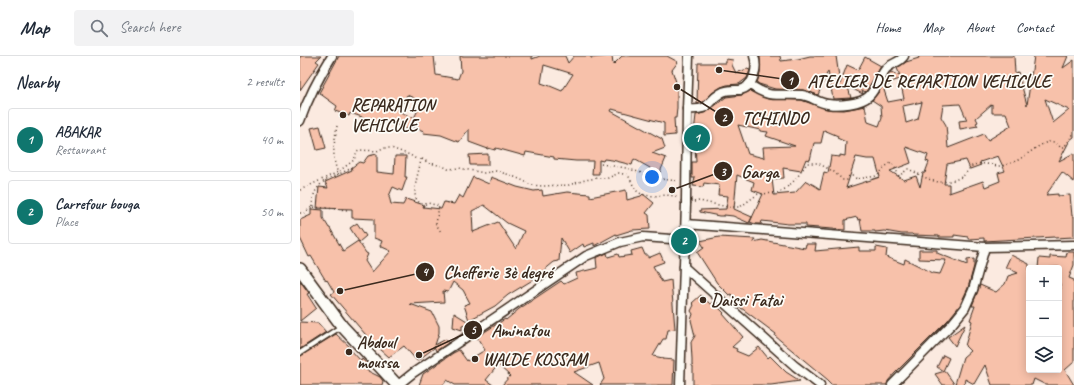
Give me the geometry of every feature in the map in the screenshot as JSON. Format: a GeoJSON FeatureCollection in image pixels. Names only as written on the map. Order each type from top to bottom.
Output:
{"type":"FeatureCollection","features":[{"type":"Feature","properties":{"kind":"street"},"geometry":{"type":"LineString","coordinates":[[300,122],[306,104],[319,76],[332,56]]}},
{"type":"Feature","properties":{"kind":"street"},"geometry":{"type":"LineString","coordinates":[[680,385],[686,224],[689,56]]}},
{"type":"Feature","properties":{"kind":"street"},"geometry":{"type":"LineString","coordinates":[[687,109],[696,110],[705,108],[723,92],[747,87],[753,79],[755,68],[754,56]]}},
{"type":"Feature","properties":{"kind":"street"},"geometry":{"type":"LineString","coordinates":[[749,84],[758,91],[775,96],[802,95],[812,97],[828,104],[853,103],[864,100],[869,96],[888,65],[902,60],[904,56]]}},
{"type":"Feature","properties":{"kind":"street"},"geometry":{"type":"LineString","coordinates":[[686,224],[985,247],[1074,245]]}},
{"type":"Feature","properties":{"kind":"street"},"geometry":{"type":"LineString","coordinates":[[300,269],[342,326],[398,385],[413,373],[586,256],[620,242],[643,237],[685,240]]}},
{"type":"Feature","properties":{"kind":"street"},"geometry":{"type":"LineString","coordinates":[[892,385],[952,324],[965,308],[973,290],[985,247]]}},
{"type":"Feature","properties":{"kind":"street"},"geometry":{"type":"LineString","coordinates":[[684,267],[794,366],[820,385]]}},
{"type":"Feature","properties":{"kind":"lane"},"geometry":{"type":"LineString","coordinates":[[300,353],[342,326]]}},
{"type":"Feature","properties":{"kind":"path"},"geometry":{"type":"LineString","coordinates":[[337,126],[333,147],[336,167],[339,175]]}},
{"type":"Feature","properties":{"kind":"path"},"geometry":{"type":"LineString","coordinates":[[421,159],[415,197],[423,205],[428,203],[439,206],[436,224],[442,232]]}},
{"type":"Feature","properties":{"kind":"path"},"geometry":{"type":"LineString","coordinates":[[601,164],[626,168],[660,179],[686,182]]}},
{"type":"Feature","properties":{"kind":"path"},"geometry":{"type":"LineString","coordinates":[[312,207],[312,197],[319,184],[350,169]]}},
{"type":"Feature","properties":{"kind":"path"},"geometry":{"type":"LineString","coordinates":[[300,213],[304,213],[312,207],[348,210]]}},
{"type":"Feature","properties":{"kind":"building"},"geometry":{"type":"Polygon","coordinates":[[[300,56],[321,56],[316,61],[319,63],[300,90],[300,56]]]}},
{"type":"Feature","properties":{"kind":"building"},"geometry":{"type":"Polygon","coordinates":[[[339,56],[434,56],[436,75],[458,79],[461,71],[460,56],[532,56],[532,59],[540,56],[565,56],[568,63],[574,56],[591,56],[591,58],[612,56],[613,65],[622,56],[667,56],[678,62],[672,70],[677,85],[677,108],[676,118],[674,118],[675,135],[664,136],[664,123],[612,109],[611,111],[662,139],[665,148],[652,153],[666,158],[658,177],[648,173],[650,168],[634,159],[632,165],[612,160],[599,160],[599,174],[592,174],[593,161],[554,159],[554,157],[526,152],[525,156],[496,148],[495,150],[488,149],[469,142],[469,129],[459,142],[441,135],[423,133],[424,131],[410,126],[409,130],[383,120],[381,125],[369,122],[366,124],[362,117],[350,113],[349,116],[335,111],[337,106],[319,93],[339,56]],[[544,65],[541,83],[562,91],[573,74],[544,65]],[[407,95],[398,111],[414,118],[422,102],[407,95]]]}},
{"type":"Feature","properties":{"kind":"building"},"geometry":{"type":"Polygon","coordinates":[[[760,56],[780,56],[781,61],[810,56],[836,56],[840,84],[847,65],[858,70],[865,57],[881,66],[867,90],[865,92],[862,90],[863,94],[848,87],[851,98],[833,99],[828,71],[818,95],[803,90],[775,89],[757,83],[760,72],[760,56]]]}},
{"type":"Feature","properties":{"kind":"building"},"geometry":{"type":"Polygon","coordinates":[[[918,56],[1014,56],[1015,73],[1018,72],[1027,105],[1034,56],[1068,56],[1063,68],[1074,60],[1074,137],[1070,140],[1059,161],[1074,153],[1074,182],[1062,172],[1046,195],[1070,195],[1072,216],[1074,216],[1074,237],[984,241],[984,238],[968,239],[968,237],[954,235],[954,237],[939,237],[884,231],[862,231],[860,219],[858,220],[857,217],[845,220],[845,230],[806,227],[806,224],[788,224],[762,221],[761,224],[755,224],[750,222],[763,194],[752,190],[754,182],[737,175],[734,209],[752,217],[749,223],[733,216],[719,216],[700,212],[700,210],[726,209],[728,196],[718,195],[719,185],[704,183],[703,187],[693,186],[695,178],[692,178],[692,162],[696,162],[695,141],[693,141],[696,115],[707,112],[726,97],[742,95],[750,91],[768,99],[801,100],[827,109],[844,110],[865,106],[868,122],[879,126],[882,118],[881,106],[872,100],[891,72],[900,76],[897,68],[906,62],[919,58],[918,56]],[[900,79],[891,82],[884,90],[888,102],[904,99],[900,79]],[[1045,99],[1053,123],[1069,110],[1045,99]],[[922,102],[903,106],[906,123],[918,119],[922,102]],[[960,104],[943,105],[941,117],[946,125],[948,148],[984,134],[988,140],[1011,126],[1006,113],[992,113],[992,104],[976,118],[978,122],[976,123],[978,126],[960,129],[959,121],[967,120],[960,104]],[[738,125],[748,154],[764,158],[763,147],[795,146],[766,136],[768,132],[738,125]],[[824,130],[821,143],[814,143],[810,160],[806,159],[801,171],[783,168],[784,178],[772,179],[774,195],[795,193],[806,181],[820,189],[824,172],[828,173],[831,156],[845,156],[846,142],[837,138],[838,136],[824,130]],[[906,147],[911,163],[890,171],[904,180],[916,176],[920,187],[923,173],[925,173],[929,162],[926,161],[928,155],[906,147]],[[998,156],[980,162],[981,165],[970,169],[966,160],[947,164],[944,184],[949,184],[949,193],[983,181],[985,187],[1000,181],[998,173],[1005,171],[998,156]],[[856,157],[846,188],[880,177],[875,159],[856,157]]]}},
{"type":"Feature","properties":{"kind":"building"},"geometry":{"type":"Polygon","coordinates":[[[726,59],[733,60],[732,65],[736,73],[747,69],[750,70],[747,78],[739,84],[721,87],[712,93],[702,103],[697,104],[698,63],[726,63],[726,59]]]}},
{"type":"Feature","properties":{"kind":"building"},"geometry":{"type":"Polygon","coordinates":[[[320,126],[326,148],[317,150],[311,128],[320,126]]]}},
{"type":"Feature","properties":{"kind":"building"},"geometry":{"type":"Polygon","coordinates":[[[377,154],[377,172],[394,174],[395,156],[406,156],[405,177],[407,177],[402,191],[393,187],[389,196],[391,204],[403,205],[406,199],[424,205],[423,207],[441,209],[444,202],[454,204],[459,195],[463,198],[473,177],[489,184],[491,177],[517,187],[534,191],[542,190],[543,196],[567,192],[590,194],[590,197],[626,190],[627,200],[643,194],[654,203],[646,213],[649,215],[650,229],[632,230],[616,234],[594,246],[594,243],[584,247],[583,244],[570,253],[561,238],[559,261],[554,262],[531,281],[508,295],[495,306],[469,320],[464,305],[470,303],[463,290],[453,282],[448,292],[443,291],[444,302],[410,304],[432,312],[439,326],[439,333],[435,345],[446,339],[448,343],[436,351],[434,346],[434,348],[417,361],[404,346],[389,357],[371,341],[331,294],[334,292],[311,256],[309,257],[300,238],[300,220],[311,215],[311,209],[323,210],[323,218],[343,251],[358,241],[368,254],[365,261],[372,272],[391,251],[380,246],[382,241],[374,238],[374,219],[352,218],[352,209],[317,208],[319,187],[328,188],[325,182],[352,170],[351,168],[359,162],[363,163],[368,156],[377,154]],[[484,205],[472,211],[473,232],[498,222],[516,249],[524,231],[507,223],[484,205]]]}},
{"type":"Feature","properties":{"kind":"building"},"geometry":{"type":"Polygon","coordinates":[[[488,154],[488,165],[470,165],[469,155],[488,154]]]}},
{"type":"Feature","properties":{"kind":"building"},"geometry":{"type":"Polygon","coordinates":[[[357,223],[366,236],[359,242],[350,228],[357,223]]]}},
{"type":"Feature","properties":{"kind":"building"},"geometry":{"type":"Polygon","coordinates":[[[719,237],[755,239],[753,242],[762,240],[805,248],[806,244],[816,244],[815,251],[859,247],[859,251],[876,251],[876,247],[887,249],[886,257],[904,264],[905,259],[933,273],[940,274],[946,260],[919,259],[919,250],[937,250],[937,253],[967,265],[967,260],[974,259],[974,266],[968,288],[960,305],[948,320],[895,373],[888,381],[887,385],[831,385],[827,381],[828,380],[775,336],[776,334],[741,308],[731,294],[729,295],[717,283],[697,252],[704,247],[700,241],[719,237]]]}},
{"type":"Feature","properties":{"kind":"building"},"geometry":{"type":"Polygon","coordinates":[[[642,248],[645,255],[648,255],[648,258],[660,253],[664,262],[653,266],[662,282],[671,280],[675,329],[668,330],[666,339],[663,339],[653,356],[674,360],[673,385],[600,385],[604,379],[599,363],[574,372],[593,385],[502,385],[510,376],[498,365],[486,380],[493,385],[455,385],[447,380],[443,385],[419,385],[423,374],[453,353],[459,350],[467,361],[485,350],[478,339],[478,336],[505,319],[506,320],[519,309],[561,281],[564,284],[577,278],[576,273],[597,268],[596,258],[607,253],[608,257],[618,254],[619,257],[632,255],[631,251],[642,248]]]}},
{"type":"Feature","properties":{"kind":"building"},"geometry":{"type":"Polygon","coordinates":[[[1067,252],[1074,252],[1074,265],[1069,278],[1074,280],[1074,362],[1065,370],[1074,385],[1046,385],[1034,379],[1032,385],[992,385],[985,365],[974,384],[965,379],[964,385],[955,384],[963,357],[970,351],[965,346],[972,321],[970,320],[975,306],[972,306],[980,285],[996,292],[1005,284],[1008,276],[1018,273],[1010,269],[1011,268],[1005,268],[1011,255],[1029,264],[1026,265],[1026,373],[1062,373],[1062,265],[1038,265],[1039,258],[1050,259],[1050,256],[1066,257],[1067,252]]]}},
{"type":"Feature","properties":{"kind":"building"},"geometry":{"type":"Polygon","coordinates":[[[300,281],[309,293],[307,294],[316,308],[300,321],[300,281]]]}},
{"type":"Feature","properties":{"kind":"building"},"geometry":{"type":"Polygon","coordinates":[[[701,295],[710,304],[713,302],[724,313],[723,314],[743,337],[732,347],[737,349],[736,351],[748,356],[759,347],[768,358],[770,356],[786,372],[800,381],[771,385],[693,385],[691,342],[695,336],[691,320],[693,314],[691,311],[694,305],[692,303],[701,295]]]}},
{"type":"Feature","properties":{"kind":"building"},"geometry":{"type":"Polygon","coordinates":[[[454,313],[472,324],[462,326],[462,330],[453,327],[454,313]]]}},
{"type":"Feature","properties":{"kind":"building"},"geometry":{"type":"Polygon","coordinates":[[[300,322],[318,323],[326,332],[300,349],[300,322]]]}},
{"type":"Feature","properties":{"kind":"building"},"geometry":{"type":"Polygon","coordinates":[[[965,325],[955,346],[948,337],[965,325]]]}},
{"type":"Feature","properties":{"kind":"building"},"geometry":{"type":"Polygon","coordinates":[[[336,334],[350,347],[349,348],[361,361],[362,359],[370,366],[366,370],[380,377],[383,381],[382,385],[300,385],[300,356],[336,334]]]}},
{"type":"Feature","properties":{"kind":"building"},"geometry":{"type":"Polygon","coordinates":[[[943,355],[949,358],[943,371],[937,367],[943,355]]]}},
{"type":"Feature","properties":{"kind":"building"},"geometry":{"type":"Polygon","coordinates":[[[945,371],[955,385],[943,385],[935,374],[945,371]]]}},
{"type":"Feature","properties":{"kind":"place","name":"ATELIER DE REPARTION VEHICULE"},"geometry":{"type":"Point","coordinates":[719,70]}},
{"type":"Feature","properties":{"kind":"place","name":"TCHINDO"},"geometry":{"type":"Point","coordinates":[677,87]}},
{"type":"Feature","properties":{"kind":"place","name":"REPARATION VEHICULE"},"geometry":{"type":"Point","coordinates":[343,115]}},
{"type":"Feature","properties":{"kind":"place","name":"ABAKAR"},"geometry":{"type":"Point","coordinates":[697,138]}},
{"type":"Feature","properties":{"kind":"place","name":"Garga"},"geometry":{"type":"Point","coordinates":[672,190]}},
{"type":"Feature","properties":{"kind":"place","name":"Carrefour bouga"},"geometry":{"type":"Point","coordinates":[684,241]}},
{"type":"Feature","properties":{"kind":"place","name":"Chefferie 3è degré"},"geometry":{"type":"Point","coordinates":[340,291]}},
{"type":"Feature","properties":{"kind":"place","name":"Daissi Fatai"},"geometry":{"type":"Point","coordinates":[703,300]}},
{"type":"Feature","properties":{"kind":"place","name":"Abdoul moussa"},"geometry":{"type":"Point","coordinates":[349,352]}},
{"type":"Feature","properties":{"kind":"place","name":"Aminatou"},"geometry":{"type":"Point","coordinates":[419,355]}},
{"type":"Feature","properties":{"kind":"place","name":"WALDE KOSSAM"},"geometry":{"type":"Point","coordinates":[475,359]}}]}
